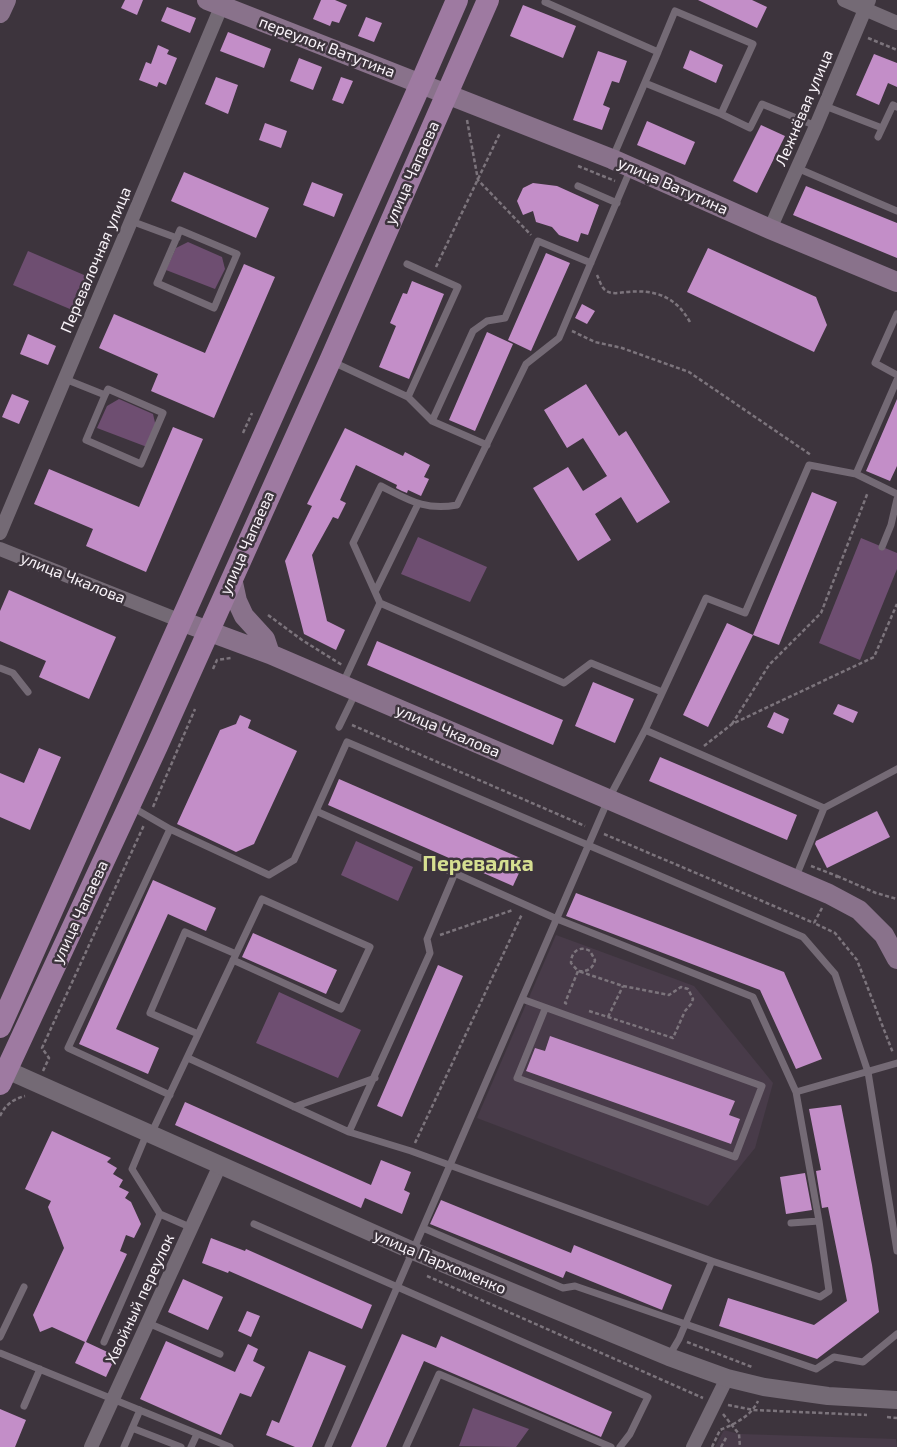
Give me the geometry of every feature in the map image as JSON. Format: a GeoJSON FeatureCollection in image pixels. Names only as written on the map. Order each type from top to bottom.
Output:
{"type":"FeatureCollection","features":[{"type":"Feature","properties":{"kind":"main road"},"geometry":{"type":"LineString","coordinates":[[0,13],[6,0]]}},
{"type":"Feature","properties":{"kind":"main road","name":"улица Чапаева"},"geometry":{"type":"LineString","coordinates":[[0,1027],[457,0]]}},
{"type":"Feature","properties":{"kind":"main road","name":"улица Чапаева"},"geometry":{"type":"LineString","coordinates":[[2,1073],[139,811],[208,630],[330,361],[488,0]]}},
{"type":"Feature","properties":{"kind":"main road","name":"переулок Ватутина"},"geometry":{"type":"LineString","coordinates":[[217,2],[447,94]]}},
{"type":"Feature","properties":{"kind":"main road","name":"улица Ватутина"},"geometry":{"type":"LineString","coordinates":[[447,94],[612,160],[897,282]]}},
{"type":"Feature","properties":{"kind":"main road"},"geometry":{"type":"LineString","coordinates":[[232,578],[237,601],[244,616],[264,639],[270,654]]}},
{"type":"Feature","properties":{"kind":"main road","name":"улица Чкалова"},"geometry":{"type":"LineString","coordinates":[[181,621],[270,654],[608,800],[833,885],[858,910],[891,934],[897,959]]}},
{"type":"Feature","properties":{"kind":"street"},"geometry":{"type":"LineString","coordinates":[[844,0],[867,5],[897,23]]}},
{"type":"Feature","properties":{"kind":"street","name":"Перевалочная улица"},"geometry":{"type":"LineString","coordinates":[[0,533],[131,221],[217,2]]}},
{"type":"Feature","properties":{"kind":"street","name":"Лежнёвая улица"},"geometry":{"type":"LineString","coordinates":[[770,229],[825,106],[867,5]]}},
{"type":"Feature","properties":{"kind":"street","name":"улица Чкалова"},"geometry":{"type":"LineString","coordinates":[[0,548],[181,621]]}},
{"type":"Feature","properties":{"kind":"street","name":"улица Пархоменко"},"geometry":{"type":"LineString","coordinates":[[2,1073],[149,1134],[413,1251],[669,1357],[727,1378],[764,1387],[828,1396],[897,1400]]}},
{"type":"Feature","properties":{"kind":"street","name":"Хвойный переулок"},"geometry":{"type":"LineString","coordinates":[[92,1447],[220,1165]]}},
{"type":"Feature","properties":{"kind":"street"},"geometry":{"type":"LineString","coordinates":[[693,1447],[727,1378]]}},
{"type":"Feature","properties":{"kind":"lane"},"geometry":{"type":"LineString","coordinates":[[545,2],[658,52]]}},
{"type":"Feature","properties":{"kind":"lane"},"geometry":{"type":"LineString","coordinates":[[612,160],[675,11],[753,44],[721,114]]}},
{"type":"Feature","properties":{"kind":"lane"},"geometry":{"type":"LineString","coordinates":[[644,83],[721,114],[750,128],[762,104],[816,126]]}},
{"type":"Feature","properties":{"kind":"lane"},"geometry":{"type":"LineString","coordinates":[[878,137],[893,105],[897,107]]}},
{"type":"Feature","properties":{"kind":"lane"},"geometry":{"type":"LineString","coordinates":[[825,106],[882,128]]}},
{"type":"Feature","properties":{"kind":"lane"},"geometry":{"type":"LineString","coordinates":[[340,724],[349,688],[380,603],[376,590],[353,543],[381,486],[418,504],[442,508],[458,505],[526,364],[559,338],[631,168]]}},
{"type":"Feature","properties":{"kind":"lane"},"geometry":{"type":"LineString","coordinates":[[797,168],[897,211]]}},
{"type":"Feature","properties":{"kind":"lane"},"geometry":{"type":"LineString","coordinates":[[578,186],[616,203]]}},
{"type":"Feature","properties":{"kind":"lane"},"geometry":{"type":"LineString","coordinates":[[131,221],[177,238]]}},
{"type":"Feature","properties":{"kind":"lane"},"geometry":{"type":"LineString","coordinates":[[180,230],[237,254],[214,308],[157,284],[177,238],[180,230]]}},
{"type":"Feature","properties":{"kind":"lane"},"geometry":{"type":"LineString","coordinates":[[432,421],[473,331],[487,321],[505,318],[538,241],[591,263]]}},
{"type":"Feature","properties":{"kind":"lane"},"geometry":{"type":"LineString","coordinates":[[407,264],[458,286],[408,397]]}},
{"type":"Feature","properties":{"kind":"lane"},"geometry":{"type":"LineString","coordinates":[[897,314],[875,363],[897,375]]}},
{"type":"Feature","properties":{"kind":"lane"},"geometry":{"type":"LineString","coordinates":[[330,361],[408,397],[432,421],[487,445]]}},
{"type":"Feature","properties":{"kind":"lane"},"geometry":{"type":"LineString","coordinates":[[65,379],[105,395]]}},
{"type":"Feature","properties":{"kind":"lane"},"geometry":{"type":"LineString","coordinates":[[856,474],[897,380]]}},
{"type":"Feature","properties":{"kind":"lane"},"geometry":{"type":"LineString","coordinates":[[108,389],[164,413],[141,464],[86,440],[105,395],[108,389]]}},
{"type":"Feature","properties":{"kind":"lane"},"geometry":{"type":"LineString","coordinates":[[328,1447],[608,800],[645,730],[706,598],[745,613],[809,466],[856,474],[897,494]]}},
{"type":"Feature","properties":{"kind":"lane"},"geometry":{"type":"LineString","coordinates":[[882,547],[891,526],[897,499]]}},
{"type":"Feature","properties":{"kind":"lane"},"geometry":{"type":"LineString","coordinates":[[376,590],[418,504]]}},
{"type":"Feature","properties":{"kind":"lane"},"geometry":{"type":"LineString","coordinates":[[380,603],[564,683],[592,663],[662,692]]}},
{"type":"Feature","properties":{"kind":"lane"},"geometry":{"type":"LineString","coordinates":[[0,668],[13,673],[28,692]]}},
{"type":"Feature","properties":{"kind":"lane"},"geometry":{"type":"LineString","coordinates":[[645,730],[824,808]]}},
{"type":"Feature","properties":{"kind":"lane"},"geometry":{"type":"LineString","coordinates":[[139,811],[170,829],[269,875],[294,860],[348,742],[803,937],[835,974],[868,1072],[897,1251]]}},
{"type":"Feature","properties":{"kind":"lane"},"geometry":{"type":"LineString","coordinates":[[798,871],[824,808],[897,769]]}},
{"type":"Feature","properties":{"kind":"lane"},"geometry":{"type":"LineString","coordinates":[[188,1058],[349,1132],[411,1151],[712,1261],[820,1296],[829,1291],[819,1221],[796,1092],[753,997],[526,906],[316,811]]}},
{"type":"Feature","properties":{"kind":"lane"},"geometry":{"type":"LineString","coordinates":[[170,829],[68,1048],[170,1095]]}},
{"type":"Feature","properties":{"kind":"lane"},"geometry":{"type":"LineString","coordinates":[[349,1132],[430,954],[427,939],[455,873]]}},
{"type":"Feature","properties":{"kind":"lane"},"geometry":{"type":"LineString","coordinates":[[192,1228],[160,1214],[132,1169],[188,1058],[198,1034],[234,957],[262,899],[370,947],[341,1009],[234,957],[185,932],[150,1013],[198,1034]]}},
{"type":"Feature","properties":{"kind":"lane"},"geometry":{"type":"LineString","coordinates":[[522,999],[545,1009],[762,1086],[735,1158],[517,1078],[545,1009]]}},
{"type":"Feature","properties":{"kind":"lane"},"geometry":{"type":"LineString","coordinates":[[796,1092],[897,1063]]}},
{"type":"Feature","properties":{"kind":"lane"},"geometry":{"type":"LineString","coordinates":[[294,1107],[375,1078]]}},
{"type":"Feature","properties":{"kind":"lane"},"geometry":{"type":"LineString","coordinates":[[104,1342],[160,1214]]}},
{"type":"Feature","properties":{"kind":"lane"},"geometry":{"type":"LineString","coordinates":[[791,1223],[819,1221]]}},
{"type":"Feature","properties":{"kind":"lane"},"geometry":{"type":"LineString","coordinates":[[254,1224],[648,1397],[630,1434],[620,1447]]}},
{"type":"Feature","properties":{"kind":"lane"},"geometry":{"type":"LineString","coordinates":[[423,1228],[563,1288],[575,1286],[816,1369],[834,1358],[864,1362],[897,1334]]}},
{"type":"Feature","properties":{"kind":"lane"},"geometry":{"type":"LineString","coordinates":[[669,1357],[712,1261]]}},
{"type":"Feature","properties":{"kind":"lane"},"geometry":{"type":"LineString","coordinates":[[0,1337],[24,1286]]}},
{"type":"Feature","properties":{"kind":"lane"},"geometry":{"type":"LineString","coordinates":[[148,1323],[220,1354]]}},
{"type":"Feature","properties":{"kind":"lane"},"geometry":{"type":"LineString","coordinates":[[0,1353],[230,1447]]}},
{"type":"Feature","properties":{"kind":"lane"},"geometry":{"type":"LineString","coordinates":[[24,1406],[40,1369]]}},
{"type":"Feature","properties":{"kind":"lane"},"geometry":{"type":"LineString","coordinates":[[406,1447],[439,1374],[611,1447]]}},
{"type":"Feature","properties":{"kind":"lane"},"geometry":{"type":"LineString","coordinates":[[124,1447],[140,1410]]}},
{"type":"Feature","properties":{"kind":"lane"},"geometry":{"type":"LineString","coordinates":[[132,1428],[180,1447]]}},
{"type":"Feature","properties":{"kind":"lane"},"geometry":{"type":"LineString","coordinates":[[191,1447],[197,1434]]}},
{"type":"Feature","properties":{"kind":"path"},"geometry":{"type":"LineString","coordinates":[[467,120],[478,180],[538,241]]}},
{"type":"Feature","properties":{"kind":"path"},"geometry":{"type":"LineString","coordinates":[[433,275],[500,133]]}},
{"type":"Feature","properties":{"kind":"path"},"geometry":{"type":"LineString","coordinates":[[591,263],[605,290],[615,294],[645,292],[665,296],[678,304],[691,324]]}},
{"type":"Feature","properties":{"kind":"path"},"geometry":{"type":"LineString","coordinates":[[564,328],[595,342],[622,348],[689,372],[833,470]]}},
{"type":"Feature","properties":{"kind":"path"},"geometry":{"type":"LineString","coordinates":[[732,724],[769,665],[821,613],[871,482]]}},
{"type":"Feature","properties":{"kind":"path"},"geometry":{"type":"LineString","coordinates":[[695,753],[732,724],[874,657],[897,604]]}},
{"type":"Feature","properties":{"kind":"path"},"geometry":{"type":"LineString","coordinates":[[213,669],[217,660],[239,656]]}},
{"type":"Feature","properties":{"kind":"path"},"geometry":{"type":"LineString","coordinates":[[43,1072],[49,1058],[42,1048],[139,811],[198,704]]}},
{"type":"Feature","properties":{"kind":"path"},"geometry":{"type":"LineString","coordinates":[[340,724],[595,830],[835,933],[857,960],[893,1054]]}},
{"type":"Feature","properties":{"kind":"path"},"geometry":{"type":"LineString","coordinates":[[798,871],[833,885],[897,899]]}},
{"type":"Feature","properties":{"kind":"path"},"geometry":{"type":"LineString","coordinates":[[814,923],[833,885]]}},
{"type":"Feature","properties":{"kind":"path"},"geometry":{"type":"LineString","coordinates":[[427,939],[526,906]]}},
{"type":"Feature","properties":{"kind":"path"},"geometry":{"type":"LineString","coordinates":[[411,1151],[526,906]]}},
{"type":"Feature","properties":{"kind":"path"},"geometry":{"type":"LineString","coordinates":[[578,971],[588,970],[594,964],[594,956],[588,949],[578,949],[572,956],[571,963],[578,971],[623,986],[668,995],[681,987],[688,989],[693,999],[692,1004],[685,1011],[673,1038],[608,1016],[623,986]]}},
{"type":"Feature","properties":{"kind":"path"},"geometry":{"type":"LineString","coordinates":[[565,1003],[578,971]]}},
{"type":"Feature","properties":{"kind":"path"},"geometry":{"type":"LineString","coordinates":[[0,1116],[4,1107],[17,1098],[33,1093]]}},
{"type":"Feature","properties":{"kind":"path"},"geometry":{"type":"LineString","coordinates":[[714,1403],[754,1410],[870,1416]]}},
{"type":"Feature","properties":{"kind":"path"},"geometry":{"type":"LineString","coordinates":[[714,1403],[739,1434],[740,1447]]}},
{"type":"Feature","properties":{"kind":"path"},"geometry":{"type":"LineString","coordinates":[[712,1447],[720,1430],[732,1425],[754,1410]]}},
{"type":"Feature","properties":{"kind":"path"},"geometry":{"type":"LineString","coordinates":[[880,1416],[897,1418]]}},
{"type":"Feature","properties":{"kind":"path"},"geometry":{"type":"LineString","coordinates":[[721,1447],[727,1436]]}},
{"type":"Feature","properties":{"kind":"shaded area"},"geometry":{"type":"Polygon","coordinates":[[[188,242],[222,257],[225,269],[215,289],[166,270],[176,248],[188,242]]]}},
{"type":"Feature","properties":{"kind":"shaded area"},"geometry":{"type":"Polygon","coordinates":[[[28,251],[91,278],[77,312],[13,285],[28,251]]]}},
{"type":"Feature","properties":{"kind":"shaded area"},"geometry":{"type":"Polygon","coordinates":[[[119,399],[153,414],[156,427],[147,447],[97,428],[107,406],[119,399]]]}},
{"type":"Feature","properties":{"kind":"shaded area"},"geometry":{"type":"Polygon","coordinates":[[[418,537],[487,567],[470,602],[401,574],[418,537]]]}},
{"type":"Feature","properties":{"kind":"shaded area"},"geometry":{"type":"Polygon","coordinates":[[[861,538],[897,553],[897,569],[860,660],[819,643],[861,538]]]}},
{"type":"Feature","properties":{"kind":"shaded area"},"geometry":{"type":"Polygon","coordinates":[[[356,841],[413,867],[398,901],[341,875],[356,841]]]}},
{"type":"Feature","properties":{"kind":"shaded area"},"geometry":{"type":"Polygon","coordinates":[[[556,935],[694,986],[773,1083],[755,1148],[708,1206],[477,1118],[556,935]]]}},
{"type":"Feature","properties":{"kind":"shaded area"},"geometry":{"type":"Polygon","coordinates":[[[279,992],[361,1030],[338,1078],[256,1043],[279,992]]]}},
{"type":"Feature","properties":{"kind":"shaded area"},"geometry":{"type":"Polygon","coordinates":[[[473,1408],[529,1429],[516,1447],[459,1446],[473,1408]]]}},
{"type":"Feature","properties":{"kind":"shaded area"},"geometry":{"type":"Polygon","coordinates":[[[724,1430],[739,1434],[896,1439],[897,1447],[715,1447],[724,1430]]]}},
{"type":"Feature","properties":{"kind":"building"},"geometry":{"type":"Polygon","coordinates":[[[125,0],[143,0],[137,15],[121,8],[125,0]]]}},
{"type":"Feature","properties":{"kind":"building"},"geometry":{"type":"Polygon","coordinates":[[[321,0],[335,0],[347,5],[339,23],[332,21],[330,26],[313,19],[321,0]]]}},
{"type":"Feature","properties":{"kind":"building"},"geometry":{"type":"Polygon","coordinates":[[[698,0],[752,0],[767,7],[757,28],[698,0]]]}},
{"type":"Feature","properties":{"kind":"building"},"geometry":{"type":"Polygon","coordinates":[[[523,5],[576,26],[563,58],[510,36],[523,5]]]}},
{"type":"Feature","properties":{"kind":"building"},"geometry":{"type":"Polygon","coordinates":[[[167,7],[196,18],[190,33],[161,21],[167,7]]]}},
{"type":"Feature","properties":{"kind":"building"},"geometry":{"type":"Polygon","coordinates":[[[366,17],[382,23],[374,42],[358,36],[366,17]]]}},
{"type":"Feature","properties":{"kind":"building"},"geometry":{"type":"Polygon","coordinates":[[[228,32],[271,49],[264,68],[220,51],[228,32]]]}},
{"type":"Feature","properties":{"kind":"building"},"geometry":{"type":"Polygon","coordinates":[[[158,45],[169,50],[167,54],[177,58],[166,85],[159,82],[157,87],[139,80],[146,62],[151,64],[158,45]]]}},
{"type":"Feature","properties":{"kind":"building"},"geometry":{"type":"Polygon","coordinates":[[[690,50],[723,65],[716,83],[683,68],[690,50]]]}},
{"type":"Feature","properties":{"kind":"building"},"geometry":{"type":"Polygon","coordinates":[[[598,51],[627,61],[619,83],[612,81],[603,105],[610,108],[602,130],[573,120],[598,51]]]}},
{"type":"Feature","properties":{"kind":"building"},"geometry":{"type":"Polygon","coordinates":[[[874,54],[897,63],[897,87],[888,83],[879,105],[856,95],[874,54]]]}},
{"type":"Feature","properties":{"kind":"building"},"geometry":{"type":"Polygon","coordinates":[[[299,58],[322,67],[313,90],[290,81],[299,58]]]}},
{"type":"Feature","properties":{"kind":"building"},"geometry":{"type":"Polygon","coordinates":[[[216,77],[238,85],[228,114],[205,104],[216,77]]]}},
{"type":"Feature","properties":{"kind":"building"},"geometry":{"type":"Polygon","coordinates":[[[341,77],[353,81],[343,104],[332,100],[341,77]]]}},
{"type":"Feature","properties":{"kind":"building"},"geometry":{"type":"Polygon","coordinates":[[[647,121],[695,142],[685,165],[637,145],[647,121]]]}},
{"type":"Feature","properties":{"kind":"building"},"geometry":{"type":"Polygon","coordinates":[[[265,123],[287,131],[281,148],[259,140],[265,123]]]}},
{"type":"Feature","properties":{"kind":"building"},"geometry":{"type":"Polygon","coordinates":[[[761,125],[785,136],[757,193],[733,181],[761,125]]]}},
{"type":"Feature","properties":{"kind":"building"},"geometry":{"type":"Polygon","coordinates":[[[184,172],[269,208],[256,238],[171,201],[184,172]]]}},
{"type":"Feature","properties":{"kind":"building"},"geometry":{"type":"Polygon","coordinates":[[[312,182],[343,194],[334,217],[303,205],[312,182]]]}},
{"type":"Feature","properties":{"kind":"building"},"geometry":{"type":"Polygon","coordinates":[[[533,183],[557,186],[599,205],[588,235],[581,233],[578,242],[559,235],[552,227],[536,222],[533,211],[523,215],[517,201],[523,188],[533,183]]]}},
{"type":"Feature","properties":{"kind":"building"},"geometry":{"type":"Polygon","coordinates":[[[806,186],[897,223],[897,258],[793,215],[806,186]]]}},
{"type":"Feature","properties":{"kind":"building"},"geometry":{"type":"Polygon","coordinates":[[[708,248],[816,297],[827,325],[814,352],[687,292],[708,248]]]}},
{"type":"Feature","properties":{"kind":"building"},"geometry":{"type":"Polygon","coordinates":[[[546,253],[570,263],[531,351],[508,340],[546,253]]]}},
{"type":"Feature","properties":{"kind":"building"},"geometry":{"type":"Polygon","coordinates":[[[244,264],[275,277],[214,418],[151,391],[158,374],[99,348],[114,314],[205,353],[244,264]]]}},
{"type":"Feature","properties":{"kind":"building"},"geometry":{"type":"Polygon","coordinates":[[[412,281],[444,294],[409,379],[379,367],[396,326],[390,323],[403,293],[407,294],[412,281]]]}},
{"type":"Feature","properties":{"kind":"building"},"geometry":{"type":"Polygon","coordinates":[[[582,304],[595,311],[587,324],[575,318],[582,304]]]}},
{"type":"Feature","properties":{"kind":"building"},"geometry":{"type":"Polygon","coordinates":[[[487,332],[513,344],[475,431],[449,420],[487,332]]]}},
{"type":"Feature","properties":{"kind":"building"},"geometry":{"type":"Polygon","coordinates":[[[28,334],[56,346],[48,365],[20,354],[28,334]]]}},
{"type":"Feature","properties":{"kind":"building"},"geometry":{"type":"Polygon","coordinates":[[[586,384],[619,436],[626,431],[670,502],[637,523],[621,497],[595,514],[611,540],[578,561],[533,488],[568,467],[583,491],[607,476],[583,438],[567,448],[544,410],[586,384]]]}},
{"type":"Feature","properties":{"kind":"building"},"geometry":{"type":"Polygon","coordinates":[[[12,394],[29,401],[19,424],[2,417],[12,394]]]}},
{"type":"Feature","properties":{"kind":"building"},"geometry":{"type":"Polygon","coordinates":[[[897,399],[897,466],[890,481],[866,471],[897,399]]]}},
{"type":"Feature","properties":{"kind":"building"},"geometry":{"type":"Polygon","coordinates":[[[173,427],[203,439],[146,572],[86,546],[93,529],[34,504],[49,469],[139,507],[173,427]]]}},
{"type":"Feature","properties":{"kind":"building"},"geometry":{"type":"Polygon","coordinates":[[[345,428],[403,456],[405,452],[430,465],[424,477],[429,479],[421,496],[408,490],[407,493],[402,491],[396,488],[397,485],[356,465],[340,500],[346,503],[338,519],[333,517],[312,555],[327,621],[345,630],[336,650],[304,634],[285,561],[312,506],[307,504],[345,428]]]}},
{"type":"Feature","properties":{"kind":"building"},"geometry":{"type":"Polygon","coordinates":[[[812,492],[837,502],[779,645],[753,635],[812,492]]]}},
{"type":"Feature","properties":{"kind":"building"},"geometry":{"type":"Polygon","coordinates":[[[9,590],[116,637],[89,699],[39,677],[46,661],[0,641],[0,611],[9,590]]]}},
{"type":"Feature","properties":{"kind":"building"},"geometry":{"type":"Polygon","coordinates":[[[727,623],[753,635],[708,727],[683,715],[727,623]]]}},
{"type":"Feature","properties":{"kind":"building"},"geometry":{"type":"Polygon","coordinates":[[[377,641],[563,720],[553,745],[367,665],[377,641]]]}},
{"type":"Feature","properties":{"kind":"building"},"geometry":{"type":"Polygon","coordinates":[[[593,682],[634,699],[615,743],[575,726],[593,682]]]}},
{"type":"Feature","properties":{"kind":"building"},"geometry":{"type":"Polygon","coordinates":[[[838,704],[858,712],[853,723],[833,714],[838,704]]]}},
{"type":"Feature","properties":{"kind":"building"},"geometry":{"type":"Polygon","coordinates":[[[774,712],[789,719],[783,734],[767,727],[774,712]]]}},
{"type":"Feature","properties":{"kind":"building"},"geometry":{"type":"Polygon","coordinates":[[[240,715],[251,720],[248,728],[297,751],[254,844],[236,852],[177,824],[220,730],[236,724],[240,715]]]}},
{"type":"Feature","properties":{"kind":"building"},"geometry":{"type":"Polygon","coordinates":[[[39,748],[61,757],[30,830],[0,817],[0,773],[24,783],[39,748]]]}},
{"type":"Feature","properties":{"kind":"building"},"geometry":{"type":"Polygon","coordinates":[[[660,757],[797,815],[787,840],[649,781],[660,757]]]}},
{"type":"Feature","properties":{"kind":"building"},"geometry":{"type":"Polygon","coordinates":[[[339,779],[525,860],[513,886],[328,805],[339,779]]]}},
{"type":"Feature","properties":{"kind":"building"},"geometry":{"type":"Polygon","coordinates":[[[877,811],[890,837],[827,868],[815,844],[816,841],[877,811]]]}},
{"type":"Feature","properties":{"kind":"building"},"geometry":{"type":"Polygon","coordinates":[[[153,880],[216,908],[206,931],[168,914],[116,1029],[159,1048],[148,1074],[79,1044],[153,880]]]}},
{"type":"Feature","properties":{"kind":"building"},"geometry":{"type":"Polygon","coordinates":[[[576,893],[784,972],[822,1059],[796,1069],[760,990],[566,916],[576,893]]]}},
{"type":"Feature","properties":{"kind":"building"},"geometry":{"type":"Polygon","coordinates":[[[253,933],[337,970],[326,994],[242,957],[253,933]]]}},
{"type":"Feature","properties":{"kind":"building"},"geometry":{"type":"Polygon","coordinates":[[[438,965],[463,976],[402,1117],[377,1106],[438,965]]]}},
{"type":"Feature","properties":{"kind":"building"},"geometry":{"type":"Polygon","coordinates":[[[550,1036],[735,1101],[729,1115],[740,1119],[731,1144],[526,1071],[535,1048],[545,1051],[550,1036]]]}},
{"type":"Feature","properties":{"kind":"building"},"geometry":{"type":"Polygon","coordinates":[[[185,1102],[371,1185],[381,1160],[411,1172],[404,1190],[410,1193],[402,1214],[365,1198],[361,1208],[175,1125],[185,1102]]]}},
{"type":"Feature","properties":{"kind":"building"},"geometry":{"type":"Polygon","coordinates":[[[841,1105],[872,1265],[879,1312],[817,1359],[719,1326],[728,1298],[814,1325],[847,1301],[828,1207],[822,1208],[816,1171],[821,1170],[809,1109],[841,1105]]]}},
{"type":"Feature","properties":{"kind":"building"},"geometry":{"type":"Polygon","coordinates":[[[52,1131],[111,1158],[107,1162],[117,1168],[113,1174],[123,1180],[119,1187],[129,1192],[125,1198],[131,1202],[141,1224],[134,1238],[126,1235],[120,1251],[127,1254],[86,1342],[116,1356],[106,1377],[75,1363],[85,1342],[52,1327],[40,1332],[33,1315],[64,1248],[48,1207],[51,1201],[25,1189],[52,1131]]]}},
{"type":"Feature","properties":{"kind":"building"},"geometry":{"type":"Polygon","coordinates":[[[805,1173],[812,1210],[786,1214],[780,1177],[805,1173]]]}},
{"type":"Feature","properties":{"kind":"building"},"geometry":{"type":"Polygon","coordinates":[[[441,1200],[571,1253],[574,1245],[672,1285],[662,1310],[566,1271],[563,1278],[430,1224],[441,1200]]]}},
{"type":"Feature","properties":{"kind":"building"},"geometry":{"type":"Polygon","coordinates":[[[211,1238],[245,1251],[246,1249],[372,1305],[362,1329],[229,1271],[228,1273],[202,1263],[211,1238]]]}},
{"type":"Feature","properties":{"kind":"building"},"geometry":{"type":"Polygon","coordinates":[[[183,1279],[223,1297],[208,1330],[168,1312],[183,1279]]]}},
{"type":"Feature","properties":{"kind":"building"},"geometry":{"type":"Polygon","coordinates":[[[247,1311],[260,1316],[251,1337],[238,1331],[247,1311]]]}},
{"type":"Feature","properties":{"kind":"building"},"geometry":{"type":"Polygon","coordinates":[[[402,1334],[436,1348],[441,1336],[612,1412],[601,1437],[424,1361],[386,1447],[351,1447],[402,1334]]]}},
{"type":"Feature","properties":{"kind":"building"},"geometry":{"type":"Polygon","coordinates":[[[166,1341],[235,1372],[248,1344],[258,1349],[253,1361],[265,1367],[251,1397],[240,1393],[221,1435],[140,1399],[166,1341]]]}},
{"type":"Feature","properties":{"kind":"building"},"geometry":{"type":"Polygon","coordinates":[[[309,1351],[346,1366],[312,1447],[295,1447],[266,1435],[272,1420],[279,1423],[309,1351]]]}},
{"type":"Feature","properties":{"kind":"building"},"geometry":{"type":"Polygon","coordinates":[[[0,1409],[26,1420],[15,1447],[0,1447],[0,1409]]]}},
{"type":"Feature","properties":{"kind":"district","name":"Перевалка"},"geometry":{"type":"Point","coordinates":[478,864]}}]}
